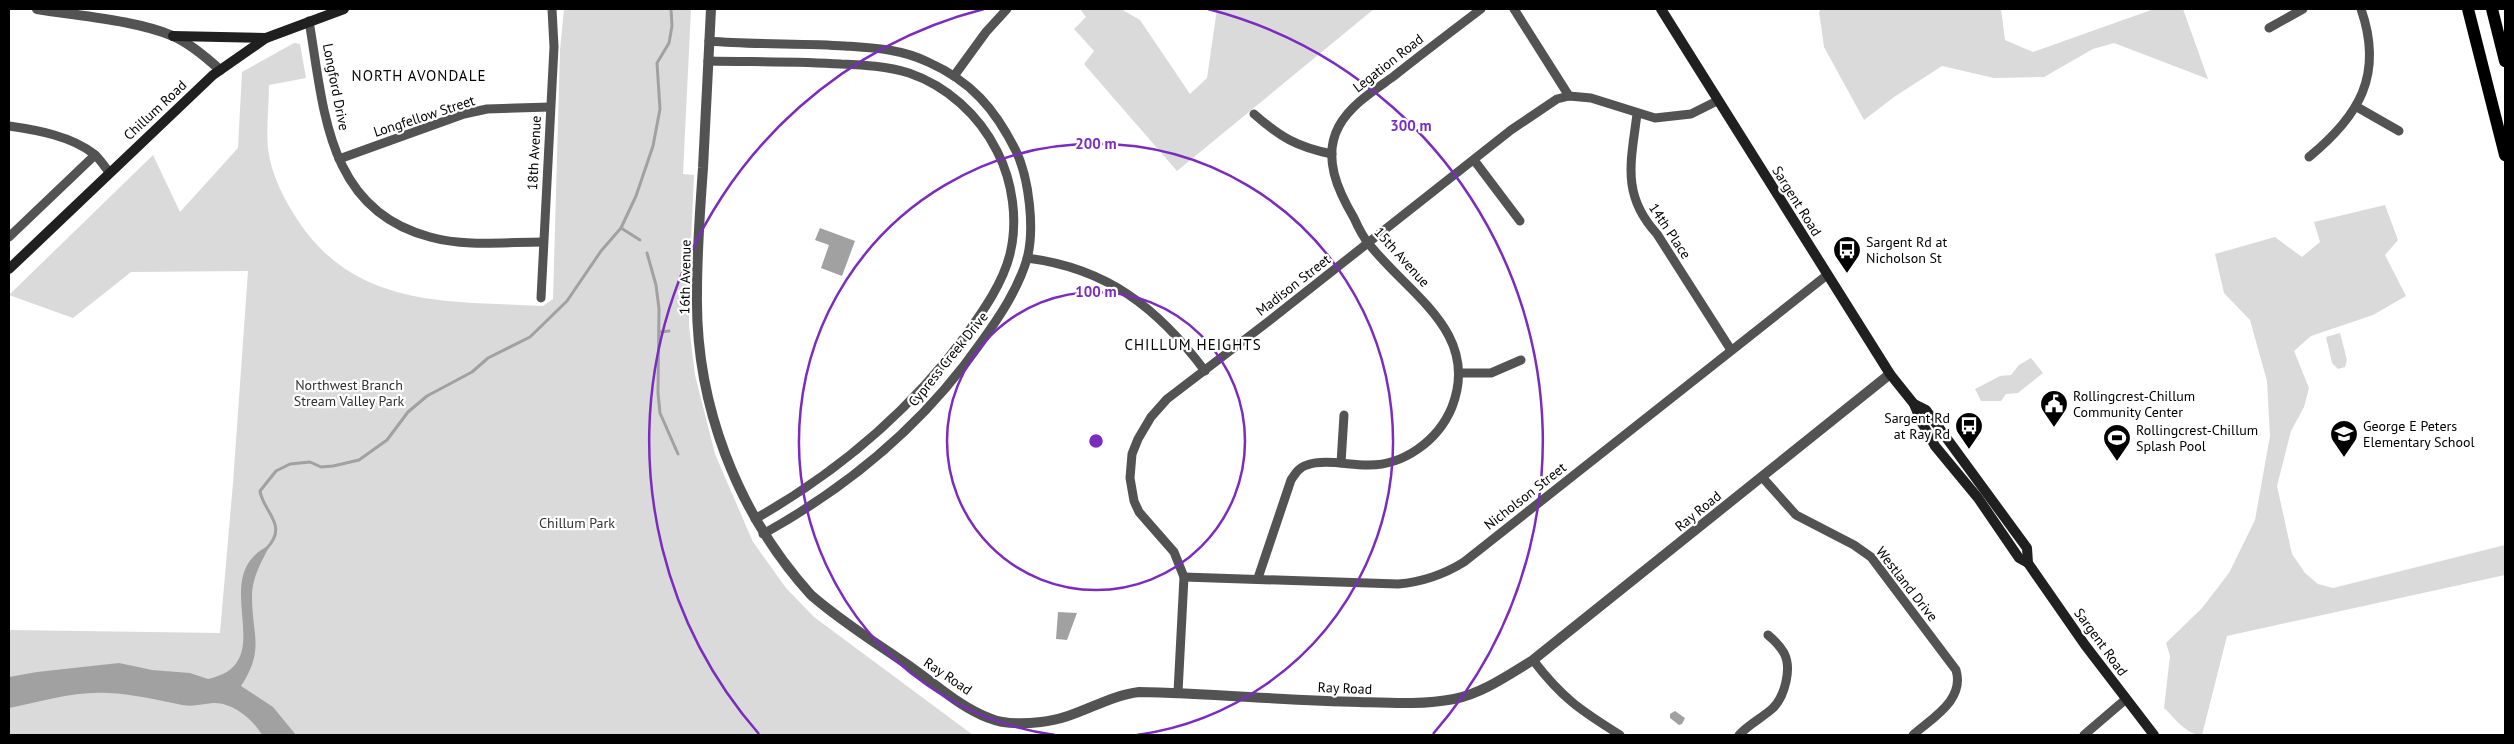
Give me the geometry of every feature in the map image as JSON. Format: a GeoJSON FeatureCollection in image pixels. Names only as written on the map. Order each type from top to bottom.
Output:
{"type":"FeatureCollection","features":[{"type":"Feature","properties":{"kind":"main road","name":"Chillum Road"},"geometry":{"type":"LineString","coordinates":[[9,268],[109,172],[220,70],[266,38],[344,9]]}},
{"type":"Feature","properties":{"kind":"main road","name":"Sargent Road"},"geometry":{"type":"LineString","coordinates":[[1661,9],[1890,374],[1914,404],[1926,410],[1976,477],[2027,548],[2028,563],[2154,735]]}},
{"type":"Feature","properties":{"kind":"main road"},"geometry":{"type":"LineString","coordinates":[[2468,9],[2505,155]]}},
{"type":"Feature","properties":{"kind":"main road"},"geometry":{"type":"LineString","coordinates":[[2492,9],[2505,61]]}},
{"type":"Feature","properties":{"kind":"main road"},"geometry":{"type":"LineString","coordinates":[[173,36],[266,38]]}},
{"type":"Feature","properties":{"kind":"street"},"geometry":{"type":"LineString","coordinates":[[37,9],[118,22],[173,36],[193,47],[220,70]]}},
{"type":"Feature","properties":{"kind":"street","name":"18th Avenue"},"geometry":{"type":"LineString","coordinates":[[541,298],[554,47],[552,9]]}},
{"type":"Feature","properties":{"kind":"street","name":"16th Avenue"},"geometry":{"type":"LineString","coordinates":[[711,9],[697,293],[699,338],[706,386],[714,422],[738,484],[763,534]]}},
{"type":"Feature","properties":{"kind":"street"},"geometry":{"type":"LineString","coordinates":[[954,76],[986,32],[1007,9]]}},
{"type":"Feature","properties":{"kind":"street","name":"Legation Road"},"geometry":{"type":"LineString","coordinates":[[1332,154],[1338,127],[1356,106],[1481,9]]}},
{"type":"Feature","properties":{"kind":"street"},"geometry":{"type":"LineString","coordinates":[[1514,9],[1569,96]]}},
{"type":"Feature","properties":{"kind":"street"},"geometry":{"type":"LineString","coordinates":[[2269,28],[2303,9]]}},
{"type":"Feature","properties":{"kind":"street"},"geometry":{"type":"LineString","coordinates":[[2309,157],[2340,130],[2357,107],[2363,95],[2369,57],[2368,36],[2361,9]]}},
{"type":"Feature","properties":{"kind":"street","name":"Longford Drive"},"geometry":{"type":"LineString","coordinates":[[310,21],[326,124],[348,181],[360,195],[388,219],[409,231],[431,238],[458,242],[543,242]]}},
{"type":"Feature","properties":{"kind":"street","name":"Cypress Creek Drive"},"geometry":{"type":"LineString","coordinates":[[709,41],[888,48],[929,62],[954,76],[979,95],[992,109],[1018,156],[1029,196],[1027,258],[1003,312],[972,356],[930,406],[880,455],[824,498],[763,534]]}},
{"type":"Feature","properties":{"kind":"street","name":"Cypress Creek Drive"},"geometry":{"type":"LineString","coordinates":[[708,61],[772,60],[890,67],[931,82],[944,90],[987,133],[1003,162],[1014,216],[1011,245],[1004,272],[979,316],[936,374],[892,420],[844,461],[755,519]]}},
{"type":"Feature","properties":{"kind":"street","name":"Madison Street"},"geometry":{"type":"LineString","coordinates":[[1178,692],[1184,576],[1174,552],[1140,512],[1132,490],[1130,464],[1138,439],[1167,398],[1205,371],[1541,108],[1557,99],[1569,96],[1591,98],[1637,114],[1655,118],[1681,116],[1702,110],[1717,101]]}},
{"type":"Feature","properties":{"kind":"street","name":"Longfellow Street"},"geometry":{"type":"LineString","coordinates":[[339,159],[464,114],[487,110],[550,107]]}},
{"type":"Feature","properties":{"kind":"street"},"geometry":{"type":"LineString","coordinates":[[2357,107],[2399,131]]}},
{"type":"Feature","properties":{"kind":"street"},"geometry":{"type":"LineString","coordinates":[[1254,114],[1287,140],[1303,148],[1332,154]]}},
{"type":"Feature","properties":{"kind":"street","name":"14th Place"},"geometry":{"type":"LineString","coordinates":[[1637,114],[1631,161],[1631,178],[1636,204],[1731,350]]}},
{"type":"Feature","properties":{"kind":"street"},"geometry":{"type":"LineString","coordinates":[[9,126],[37,130],[79,145],[95,155],[109,172]]}},
{"type":"Feature","properties":{"kind":"street","name":"15th Avenue"},"geometry":{"type":"LineString","coordinates":[[1258,578],[1291,480],[1296,472],[1307,465],[1386,464],[1404,458],[1423,446],[1434,436],[1451,409],[1456,394],[1459,373],[1456,352],[1440,320],[1368,244],[1342,196],[1332,169],[1332,154]]}},
{"type":"Feature","properties":{"kind":"street"},"geometry":{"type":"LineString","coordinates":[[9,237],[95,155]]}},
{"type":"Feature","properties":{"kind":"street"},"geometry":{"type":"LineString","coordinates":[[1474,160],[1520,221]]}},
{"type":"Feature","properties":{"kind":"street"},"geometry":{"type":"LineString","coordinates":[[1027,258],[1070,266],[1110,284],[1131,296],[1167,324],[1205,371]]}},
{"type":"Feature","properties":{"kind":"street","name":"Nicholson Street"},"geometry":{"type":"LineString","coordinates":[[1184,576],[1398,584],[1447,573],[1464,562],[1828,275]]}},
{"type":"Feature","properties":{"kind":"street"},"geometry":{"type":"LineString","coordinates":[[1459,373],[1491,373],[1521,360]]}},
{"type":"Feature","properties":{"kind":"street","name":"Ray Road"},"geometry":{"type":"LineString","coordinates":[[763,534],[792,574],[822,605],[959,701],[988,718],[1022,724],[1043,722],[1075,715],[1128,693],[1178,692],[1335,702],[1414,704],[1456,699],[1495,683],[1533,660],[1890,374]]}},
{"type":"Feature","properties":{"kind":"street"},"geometry":{"type":"LineString","coordinates":[[1341,464],[1344,415]]}},
{"type":"Feature","properties":{"kind":"street","name":"Westland Drive"},"geometry":{"type":"LineString","coordinates":[[1762,477],[1796,515],[1854,545],[1871,557],[1956,670],[1958,683],[1952,698],[1913,735]]}},
{"type":"Feature","properties":{"kind":"street"},"geometry":{"type":"LineString","coordinates":[[1739,735],[1772,708],[1783,692],[1788,669],[1787,660],[1784,652],[1768,635]]}},
{"type":"Feature","properties":{"kind":"street"},"geometry":{"type":"LineString","coordinates":[[1533,660],[1554,688],[1571,704],[1620,735]]}},
{"type":"Feature","properties":{"kind":"street"},"geometry":{"type":"LineString","coordinates":[[2084,735],[2126,699]]}},
{"type":"Feature","properties":{"kind":"green space"},"geometry":{"type":"Polygon","coordinates":[[[564,9],[691,9],[683,174],[694,175],[689,326],[695,375],[715,454],[753,542],[786,588],[814,617],[973,735],[9,735],[9,630],[220,633],[248,271],[131,272],[73,318],[9,295],[153,155],[180,212],[238,148],[242,72],[294,43],[300,44],[306,78],[269,85],[268,149],[272,168],[283,195],[297,219],[320,248],[347,270],[376,285],[406,294],[439,300],[473,303],[543,306],[553,299],[560,50],[564,9]]]}},
{"type":"Feature","properties":{"kind":"green space"},"geometry":{"type":"Polygon","coordinates":[[[1080,9],[1121,9],[1140,20],[1190,94],[1207,78],[1217,9],[1374,9],[1177,171],[1084,64],[1094,51],[1074,29],[1086,17],[1080,9]]]}},
{"type":"Feature","properties":{"kind":"green space"},"geometry":{"type":"Polygon","coordinates":[[[1821,9],[2001,9],[2005,40],[2033,52],[2154,9],[2183,9],[2208,79],[2114,43],[2093,49],[2044,77],[1994,78],[1942,66],[1894,97],[1864,120],[1824,47],[1819,12],[1821,9]]]}},
{"type":"Feature","properties":{"kind":"green space"},"geometry":{"type":"Polygon","coordinates":[[[2385,205],[2398,240],[2385,255],[2406,296],[2373,315],[2311,336],[2294,351],[2309,388],[2304,407],[2291,431],[2277,486],[2292,554],[2305,573],[2318,584],[2333,588],[2505,545],[2505,575],[2227,636],[2202,735],[2196,734],[2181,725],[2164,708],[2170,656],[2166,643],[2202,608],[2229,573],[2255,520],[2270,436],[2267,381],[2250,320],[2224,293],[2215,254],[2275,237],[2302,257],[2320,242],[2314,222],[2385,205]]]}},
{"type":"Feature","properties":{"kind":"green space"},"geometry":{"type":"Polygon","coordinates":[[[2340,333],[2347,360],[2345,367],[2338,369],[2332,363],[2326,337],[2340,333]]]}},
{"type":"Feature","properties":{"kind":"green space"},"geometry":{"type":"Polygon","coordinates":[[[2031,358],[2043,373],[2018,393],[2006,394],[2001,401],[1981,401],[1975,389],[2000,376],[2011,375],[2019,365],[2031,358]]]}},
{"type":"Feature","properties":{"kind":"shaded area"},"geometry":{"type":"Polygon","coordinates":[[[820,228],[855,241],[842,276],[821,268],[829,245],[815,240],[820,228]]]}},
{"type":"Feature","properties":{"kind":"shaded area"},"geometry":{"type":"Polygon","coordinates":[[[270,545],[258,569],[252,589],[255,652],[253,662],[241,686],[273,707],[296,735],[262,735],[248,718],[234,708],[220,703],[186,706],[117,694],[95,693],[70,695],[9,708],[9,677],[37,672],[119,663],[152,670],[190,673],[208,679],[230,670],[240,656],[243,638],[241,597],[243,577],[251,559],[270,545]]]}},
{"type":"Feature","properties":{"kind":"shaded area"},"geometry":{"type":"Polygon","coordinates":[[[1058,612],[1077,613],[1067,640],[1056,639],[1058,612]]]}},
{"type":"Feature","properties":{"kind":"shaded area"},"geometry":{"type":"Polygon","coordinates":[[[1675,711],[1685,718],[1682,724],[1679,725],[1670,718],[1670,714],[1675,711]]]}},
{"type":"Feature","properties":{"kind":"waterway"},"geometry":{"type":"LineString","coordinates":[[267,548],[276,532],[273,519],[262,499],[260,491],[276,471],[290,464],[310,462],[321,467],[359,460],[387,440],[408,412],[427,396],[472,372],[488,358],[530,337],[567,301],[601,251],[621,228],[636,196],[653,146],[660,109],[657,63],[669,43],[672,26],[671,9]]}},
{"type":"Feature","properties":{"kind":"waterway"},"geometry":{"type":"LineString","coordinates":[[621,228],[640,240]]}},
{"type":"Feature","properties":{"kind":"waterway"},"geometry":{"type":"LineString","coordinates":[[647,253],[656,285],[659,309],[658,393],[660,413],[678,454]]}},
{"type":"Feature","properties":{"kind":"waterway"},"geometry":{"type":"LineString","coordinates":[[660,332],[669,331]]}},
{"type":"Feature","properties":{"kind":"place","name":"Sargent Rd at Nicholson St"},"geometry":{"type":"Point","coordinates":[1847,274]}},
{"type":"Feature","properties":{"kind":"place","name":"Rollingcrest-Chillum Community Center"},"geometry":{"type":"Point","coordinates":[2054,428]}},
{"type":"Feature","properties":{"kind":"place","name":"Sargent Rd at Ray Rd"},"geometry":{"type":"Point","coordinates":[1969,450]}},
{"type":"Feature","properties":{"kind":"place","name":"George E Peters Elementary School"},"geometry":{"type":"Point","coordinates":[2344,458]}},
{"type":"Feature","properties":{"kind":"place","name":"Rollingcrest-Chillum Splash Pool"},"geometry":{"type":"Point","coordinates":[2117,462]}},
{"type":"Feature","properties":{"kind":"district","name":"NORTH AVONDALE"},"geometry":{"type":"Point","coordinates":[419,76]}},
{"type":"Feature","properties":{"kind":"district","name":"CHILLUM HEIGHTS"},"geometry":{"type":"Point","coordinates":[1193,345]}},
{"type":"Feature","properties":{"kind":"park label","name":"Northwest Branch Stream Valley Park"},"geometry":{"type":"Point","coordinates":[349,394]}},
{"type":"Feature","properties":{"kind":"park label","name":"Chillum Park"},"geometry":{"type":"Point","coordinates":[577,523]}}]}
